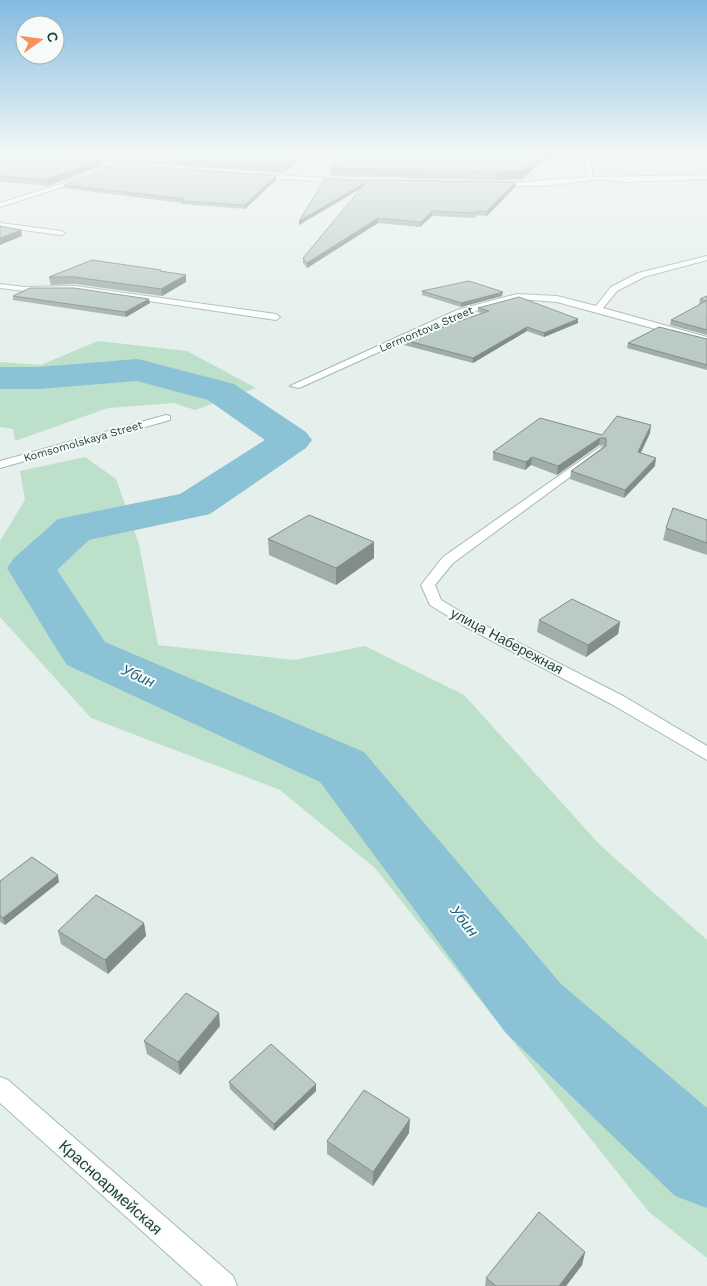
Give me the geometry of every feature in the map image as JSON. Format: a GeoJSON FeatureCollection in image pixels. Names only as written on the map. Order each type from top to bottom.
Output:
{"type":"FeatureCollection","features":[{"type":"Feature","properties":{"kind":"street"},"geometry":{"type":"LineString","coordinates":[[0,225],[61,233]]}},
{"type":"Feature","properties":{"kind":"street"},"geometry":{"type":"LineString","coordinates":[[598,309],[614,289],[641,275],[707,258]]}},
{"type":"Feature","properties":{"kind":"street"},"geometry":{"type":"LineString","coordinates":[[0,286],[24,289],[75,288],[276,317]]}},
{"type":"Feature","properties":{"kind":"street","name":"Lermontova Street"},"geometry":{"type":"LineString","coordinates":[[295,386],[460,312],[520,296],[557,299],[707,340]]}},
{"type":"Feature","properties":{"kind":"street","name":"Komsomolskaya Street"},"geometry":{"type":"LineString","coordinates":[[0,465],[166,418]]}},
{"type":"Feature","properties":{"kind":"street","name":"улица Набережная"},"geometry":{"type":"LineString","coordinates":[[600,450],[448,560],[428,585],[435,602],[471,624],[619,701],[707,754]]}},
{"type":"Feature","properties":{"kind":"street","name":"Красноармейская"},"geometry":{"type":"LineString","coordinates":[[0,1088],[223,1286]]}},
{"type":"Feature","properties":{"kind":"green space"},"geometry":{"type":"Polygon","coordinates":[[[98,341],[187,351],[256,388],[195,410],[174,403],[108,408],[15,441],[13,429],[0,427],[0,362],[41,365],[98,341]]]}},
{"type":"Feature","properties":{"kind":"green space"},"geometry":{"type":"Polygon","coordinates":[[[85,457],[116,479],[139,544],[158,645],[294,660],[365,646],[464,695],[601,846],[707,940],[707,1258],[649,1212],[375,868],[280,790],[91,718],[0,617],[0,541],[25,500],[20,471],[85,457]]]}},
{"type":"Feature","properties":{"kind":"building"},"geometry":{"type":"Polygon","coordinates":[[[338,216],[427,216],[421,222],[378,218],[307,263],[303,258],[338,216]]]}},
{"type":"Feature","properties":{"kind":"building"},"geometry":{"type":"Polygon","coordinates":[[[0,226],[21,230],[0,238],[0,226]]]}},
{"type":"Feature","properties":{"kind":"building"},"geometry":{"type":"Polygon","coordinates":[[[92,260],[186,275],[161,289],[74,277],[49,277],[92,260]]]}},
{"type":"Feature","properties":{"kind":"building"},"geometry":{"type":"Polygon","coordinates":[[[469,281],[503,292],[461,303],[422,291],[469,281]]]}},
{"type":"Feature","properties":{"kind":"building"},"geometry":{"type":"Polygon","coordinates":[[[30,288],[74,288],[149,299],[125,312],[13,296],[30,288]]]}},
{"type":"Feature","properties":{"kind":"building"},"geometry":{"type":"Polygon","coordinates":[[[707,296],[707,330],[671,320],[706,301],[700,299],[707,296]]]}},
{"type":"Feature","properties":{"kind":"building"},"geometry":{"type":"Polygon","coordinates":[[[519,297],[578,319],[544,333],[527,327],[473,358],[404,340],[489,311],[478,308],[519,297]]]}},
{"type":"Feature","properties":{"kind":"building"},"geometry":{"type":"Polygon","coordinates":[[[659,327],[707,339],[707,365],[628,343],[659,327]]]}},
{"type":"Feature","properties":{"kind":"building"},"geometry":{"type":"Polygon","coordinates":[[[617,416],[651,425],[638,452],[656,458],[625,490],[571,471],[606,446],[606,438],[600,438],[558,466],[532,457],[526,462],[493,452],[540,418],[602,435],[617,416]]]}},
{"type":"Feature","properties":{"kind":"building"},"geometry":{"type":"Polygon","coordinates":[[[673,508],[707,520],[707,543],[666,528],[673,508]]]}},
{"type":"Feature","properties":{"kind":"building"},"geometry":{"type":"Polygon","coordinates":[[[309,515],[374,542],[336,568],[268,539],[309,515]]]}},
{"type":"Feature","properties":{"kind":"building"},"geometry":{"type":"Polygon","coordinates":[[[572,599],[620,622],[588,645],[539,620],[572,599]]]}},
{"type":"Feature","properties":{"kind":"building"},"geometry":{"type":"Polygon","coordinates":[[[32,857],[58,875],[3,918],[0,916],[0,881],[32,857]]]}},
{"type":"Feature","properties":{"kind":"building"},"geometry":{"type":"Polygon","coordinates":[[[96,895],[144,923],[105,960],[58,931],[96,895]]]}},
{"type":"Feature","properties":{"kind":"building"},"geometry":{"type":"Polygon","coordinates":[[[186,993],[219,1013],[178,1062],[144,1041],[186,993]]]}},
{"type":"Feature","properties":{"kind":"building"},"geometry":{"type":"Polygon","coordinates":[[[271,1044],[316,1084],[274,1124],[229,1082],[271,1044]]]}},
{"type":"Feature","properties":{"kind":"building"},"geometry":{"type":"Polygon","coordinates":[[[364,1090],[410,1119],[373,1172],[327,1141],[364,1090]]]}},
{"type":"Feature","properties":{"kind":"building"},"geometry":{"type":"Polygon","coordinates":[[[539,1212],[585,1252],[559,1286],[496,1286],[486,1278],[539,1212]]]}},
{"type":"Feature","properties":{"kind":"waterway","name":"Убин"},"geometry":{"type":"LineString","coordinates":[[0,378],[38,378],[138,370],[221,392],[292,440],[194,505],[74,529],[31,568],[86,653],[342,767],[533,1008],[707,1165]]}}]}
